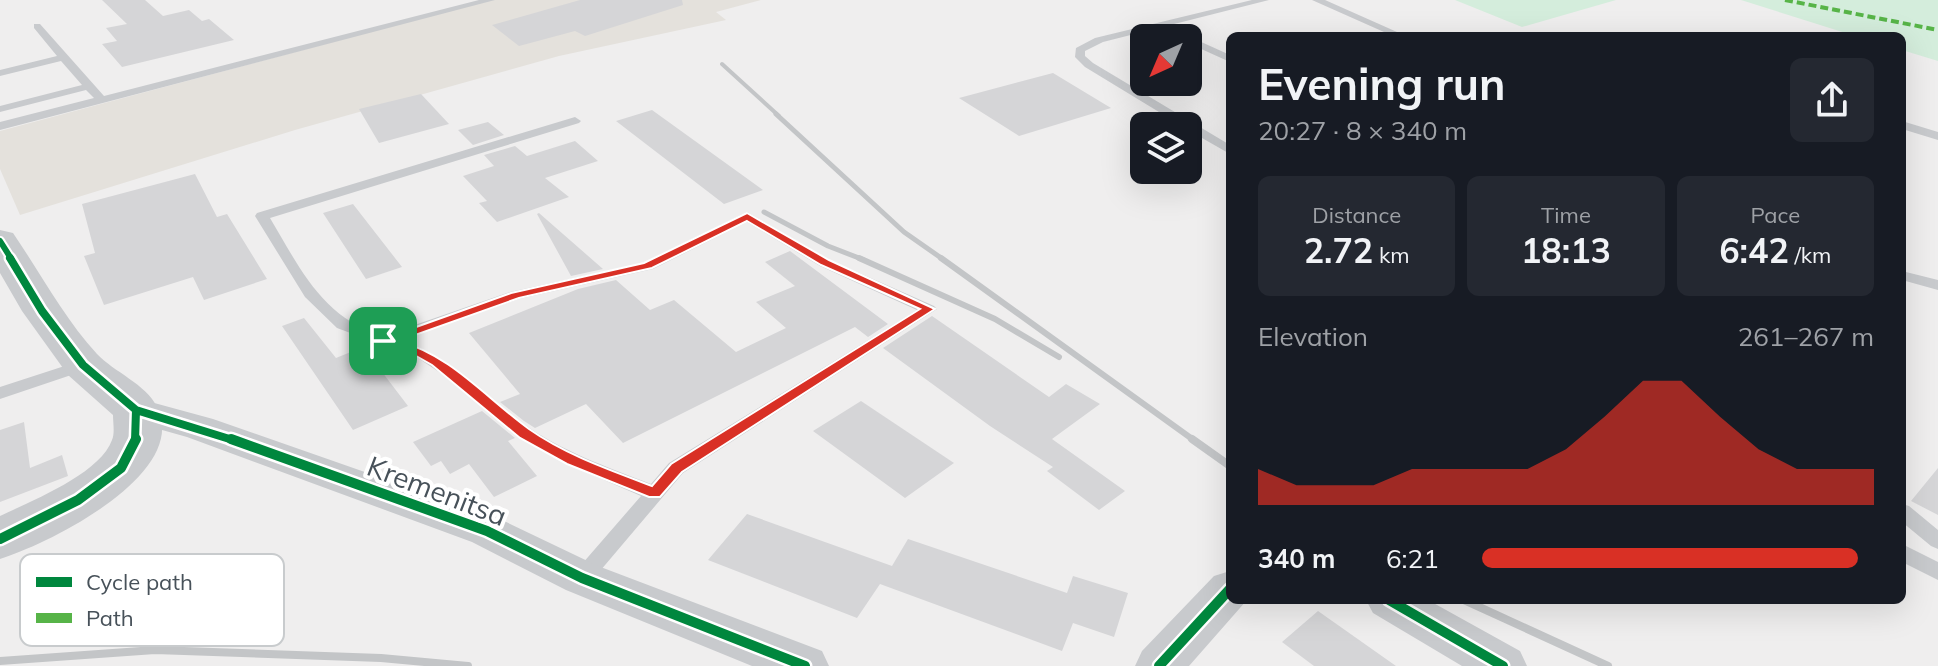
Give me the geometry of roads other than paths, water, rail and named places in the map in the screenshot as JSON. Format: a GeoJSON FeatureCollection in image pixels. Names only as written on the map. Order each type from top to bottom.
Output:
{"type":"FeatureCollection","features":[{"type":"Feature","properties":{"kind":"street"},"geometry":{"type":"LineString","coordinates":[[0,241],[42,311],[83,365],[136,410],[137,438],[121,468],[78,500],[3,538]]}},
{"type":"Feature","properties":{"kind":"street","name":"Kremenitsa"},"geometry":{"type":"LineString","coordinates":[[136,410],[200,428],[487,531],[582,578],[805,666]]}},
{"type":"Feature","properties":{"kind":"street"},"geometry":{"type":"LineString","coordinates":[[1159,666],[1226,593]]}},
{"type":"Feature","properties":{"kind":"street"},"geometry":{"type":"LineString","coordinates":[[1396,604],[1503,666]]}},
{"type":"Feature","properties":{"kind":"lane"},"geometry":{"type":"LineString","coordinates":[[0,126],[490,0]]}},
{"type":"Feature","properties":{"kind":"lane"},"geometry":{"type":"LineString","coordinates":[[1163,24],[1264,0]]}},
{"type":"Feature","properties":{"kind":"lane"},"geometry":{"type":"LineString","coordinates":[[1317,0],[1392,32]]}},
{"type":"Feature","properties":{"kind":"lane"},"geometry":{"type":"LineString","coordinates":[[37,26],[101,100]]}},
{"type":"Feature","properties":{"kind":"lane"},"geometry":{"type":"LineString","coordinates":[[1130,33],[1085,45],[1080,50],[1080,57],[1130,90]]}},
{"type":"Feature","properties":{"kind":"lane"},"geometry":{"type":"LineString","coordinates":[[1202,45],[1226,57]]}},
{"type":"Feature","properties":{"kind":"lane"},"geometry":{"type":"LineString","coordinates":[[0,73],[64,57]]}},
{"type":"Feature","properties":{"kind":"lane"},"geometry":{"type":"LineString","coordinates":[[2,105],[89,86]]}},
{"type":"Feature","properties":{"kind":"lane"},"geometry":{"type":"LineString","coordinates":[[1140,96],[1226,148]]}},
{"type":"Feature","properties":{"kind":"lane"},"geometry":{"type":"LineString","coordinates":[[575,121],[262,216],[307,290],[331,317],[353,331],[411,348],[437,362],[526,434],[572,461],[654,493]]}},
{"type":"Feature","properties":{"kind":"lane"},"geometry":{"type":"LineString","coordinates":[[1906,126],[1938,136]]}},
{"type":"Feature","properties":{"kind":"lane"},"geometry":{"type":"LineString","coordinates":[[383,341],[515,295],[648,266],[747,216],[825,263],[929,309],[676,468],[582,578]]}},
{"type":"Feature","properties":{"kind":"lane"},"geometry":{"type":"LineString","coordinates":[[1906,276],[1938,285]]}},
{"type":"Feature","properties":{"kind":"lane"},"geometry":{"type":"LineString","coordinates":[[0,393],[83,365]]}},
{"type":"Feature","properties":{"kind":"lane"},"geometry":{"type":"LineString","coordinates":[[1906,514],[1938,541]]}},
{"type":"Feature","properties":{"kind":"lane"},"geometry":{"type":"LineString","coordinates":[[1906,554],[1938,572]]}},
{"type":"Feature","properties":{"kind":"railway"},"geometry":{"type":"LineString","coordinates":[[722,64],[779,116]]}},
{"type":"Feature","properties":{"kind":"railway"},"geometry":{"type":"LineString","coordinates":[[776,114],[904,232],[944,260]]}},
{"type":"Feature","properties":{"kind":"railway"},"geometry":{"type":"LineString","coordinates":[[764,212],[828,246],[860,258]]}},
{"type":"Feature","properties":{"kind":"railway"},"geometry":{"type":"LineString","coordinates":[[860,258],[864,260]]}},
{"type":"Feature","properties":{"kind":"railway"},"geometry":{"type":"LineString","coordinates":[[860,258],[995,319],[1059,357]]}},
{"type":"Feature","properties":{"kind":"railway"},"geometry":{"type":"LineString","coordinates":[[941,258],[1195,441]]}},
{"type":"Feature","properties":{"kind":"railway"},"geometry":{"type":"LineString","coordinates":[[1192,439],[1226,463]]}},
{"type":"Feature","properties":{"kind":"railway"},"geometry":{"type":"LineString","coordinates":[[1473,604],[1608,666]]}},
{"type":"Feature","properties":{"kind":"railway"},"geometry":{"type":"LineString","coordinates":[[0,661],[155,650],[381,658],[468,666]]}}]}
